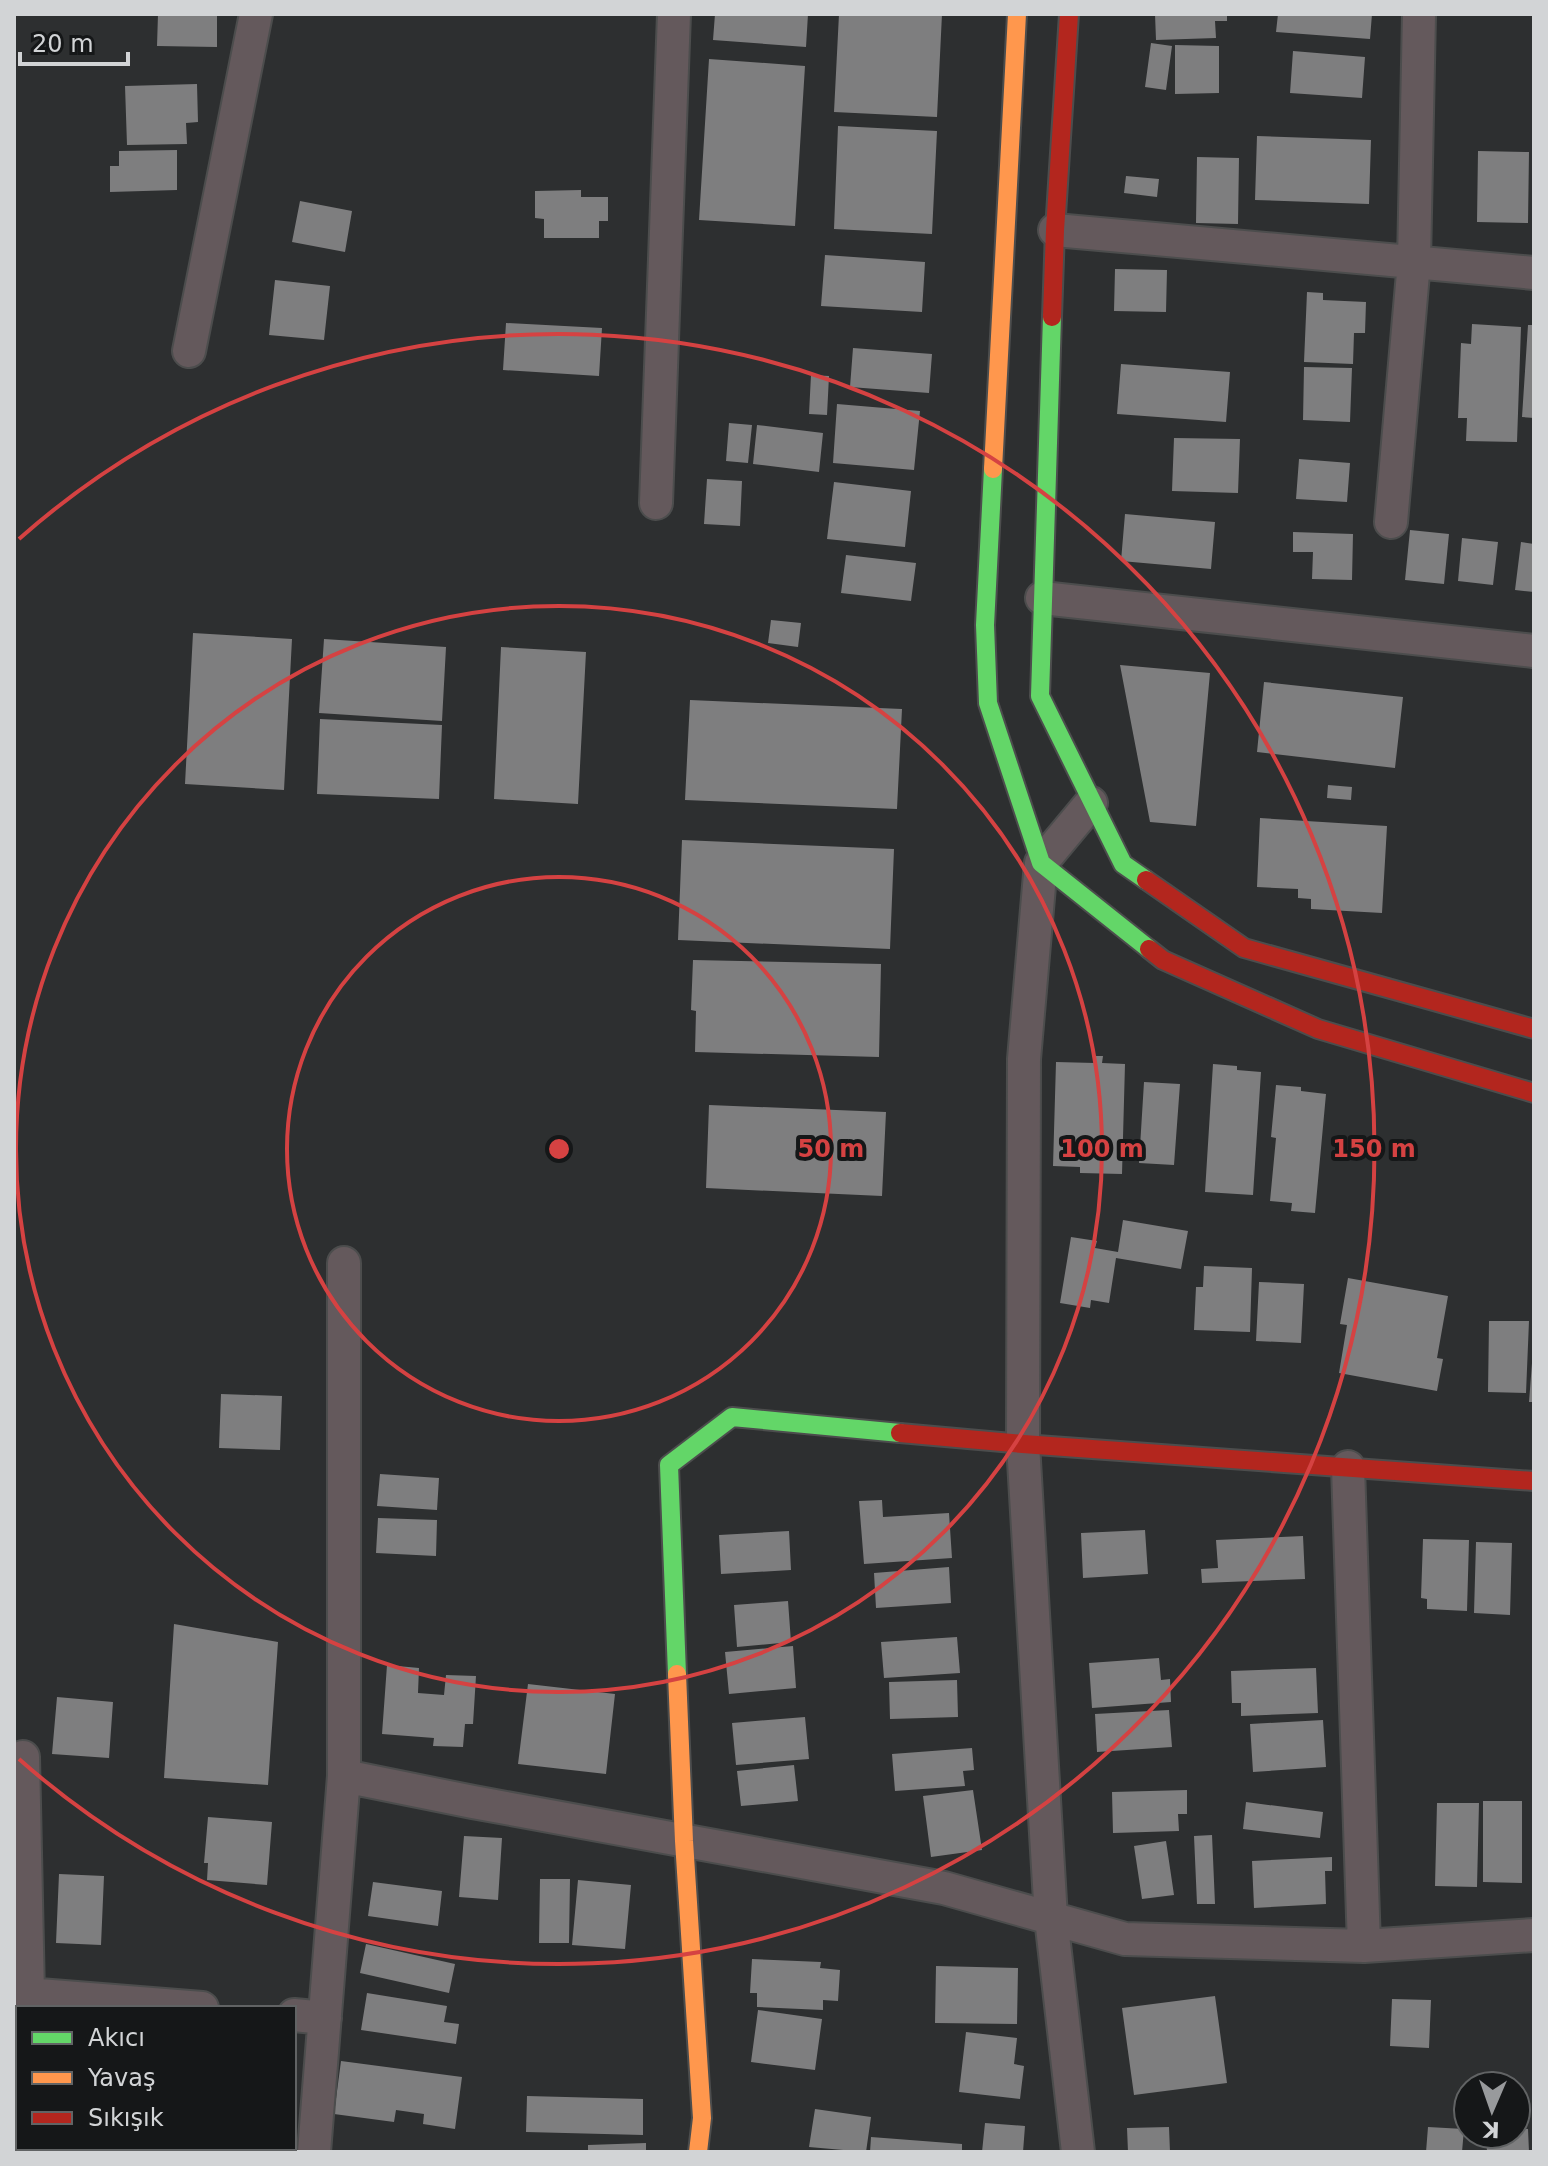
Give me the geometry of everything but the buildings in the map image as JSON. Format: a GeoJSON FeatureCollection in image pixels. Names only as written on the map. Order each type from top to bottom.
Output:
{"type":"FeatureCollection","features":[{"type":"Feature","properties":{"kind":"street"},"geometry":{"type":"LineString","coordinates":[[189,351],[256,14]]}},
{"type":"Feature","properties":{"kind":"street"},"geometry":{"type":"LineString","coordinates":[[656,503],[674,14]]}},
{"type":"Feature","properties":{"kind":"street"},"geometry":{"type":"LineString","coordinates":[[1017,14],[985,625],[988,703],[1041,863],[1024,1059],[1023,1444],[1051,1918],[1078,2152]]}},
{"type":"Feature","properties":{"kind":"street"},"geometry":{"type":"LineString","coordinates":[[1069,14],[1055,230],[1040,696],[1123,864],[1244,948],[1534,1029]]}},
{"type":"Feature","properties":{"kind":"street"},"geometry":{"type":"LineString","coordinates":[[1391,522],[1414,262],[1419,14]]}},
{"type":"Feature","properties":{"kind":"street"},"geometry":{"type":"LineString","coordinates":[[1055,230],[1534,273]]}},
{"type":"Feature","properties":{"kind":"street"},"geometry":{"type":"LineString","coordinates":[[1042,598],[1534,651]]}},
{"type":"Feature","properties":{"kind":"street"},"geometry":{"type":"LineString","coordinates":[[1041,863],[1091,803]]}},
{"type":"Feature","properties":{"kind":"street"},"geometry":{"type":"LineString","coordinates":[[1041,863],[1163,960],[1318,1029],[1534,1093]]}},
{"type":"Feature","properties":{"kind":"street"},"geometry":{"type":"LineString","coordinates":[[314,2152],[309,2016],[344,1776],[344,1263]]}},
{"type":"Feature","properties":{"kind":"street"},"geometry":{"type":"LineString","coordinates":[[698,2152],[702,2118],[684,1841],[669,1465],[732,1417],[1023,1444],[1534,1481]]}},
{"type":"Feature","properties":{"kind":"street"},"geometry":{"type":"LineString","coordinates":[[1348,1467],[1364,1946]]}},
{"type":"Feature","properties":{"kind":"street"},"geometry":{"type":"LineString","coordinates":[[23,1757],[21,1994],[176,2006]]}},
{"type":"Feature","properties":{"kind":"street"},"geometry":{"type":"LineString","coordinates":[[344,1776],[944,1888],[1125,1939],[1364,1946],[1534,1935]]}},
{"type":"Feature","properties":{"kind":"traffic: fast"},"geometry":{"type":"LineString","coordinates":[[1052,317],[1040,696],[1123,864],[1146,880]]}},
{"type":"Feature","properties":{"kind":"traffic: fast"},"geometry":{"type":"LineString","coordinates":[[993,469],[985,625],[988,703],[1041,863],[1149,949]]}},
{"type":"Feature","properties":{"kind":"traffic: fast"},"geometry":{"type":"LineString","coordinates":[[677,1674],[669,1465],[732,1417],[900,1433]]}},
{"type":"Feature","properties":{"kind":"traffic: slow"},"geometry":{"type":"LineString","coordinates":[[993,469],[1017,14]]}},
{"type":"Feature","properties":{"kind":"traffic: slow"},"geometry":{"type":"LineString","coordinates":[[677,1674],[702,2118],[698,2152]]}},
{"type":"Feature","properties":{"kind":"traffic: jam"},"geometry":{"type":"LineString","coordinates":[[1052,317],[1069,14]]}},
{"type":"Feature","properties":{"kind":"traffic: jam"},"geometry":{"type":"LineString","coordinates":[[1146,880],[1244,948],[1534,1029]]}},
{"type":"Feature","properties":{"kind":"traffic: jam"},"geometry":{"type":"LineString","coordinates":[[1149,949],[1163,960],[1318,1029],[1534,1093]]}},
{"type":"Feature","properties":{"kind":"traffic: jam"},"geometry":{"type":"LineString","coordinates":[[900,1433],[1534,1481]]}}]}
